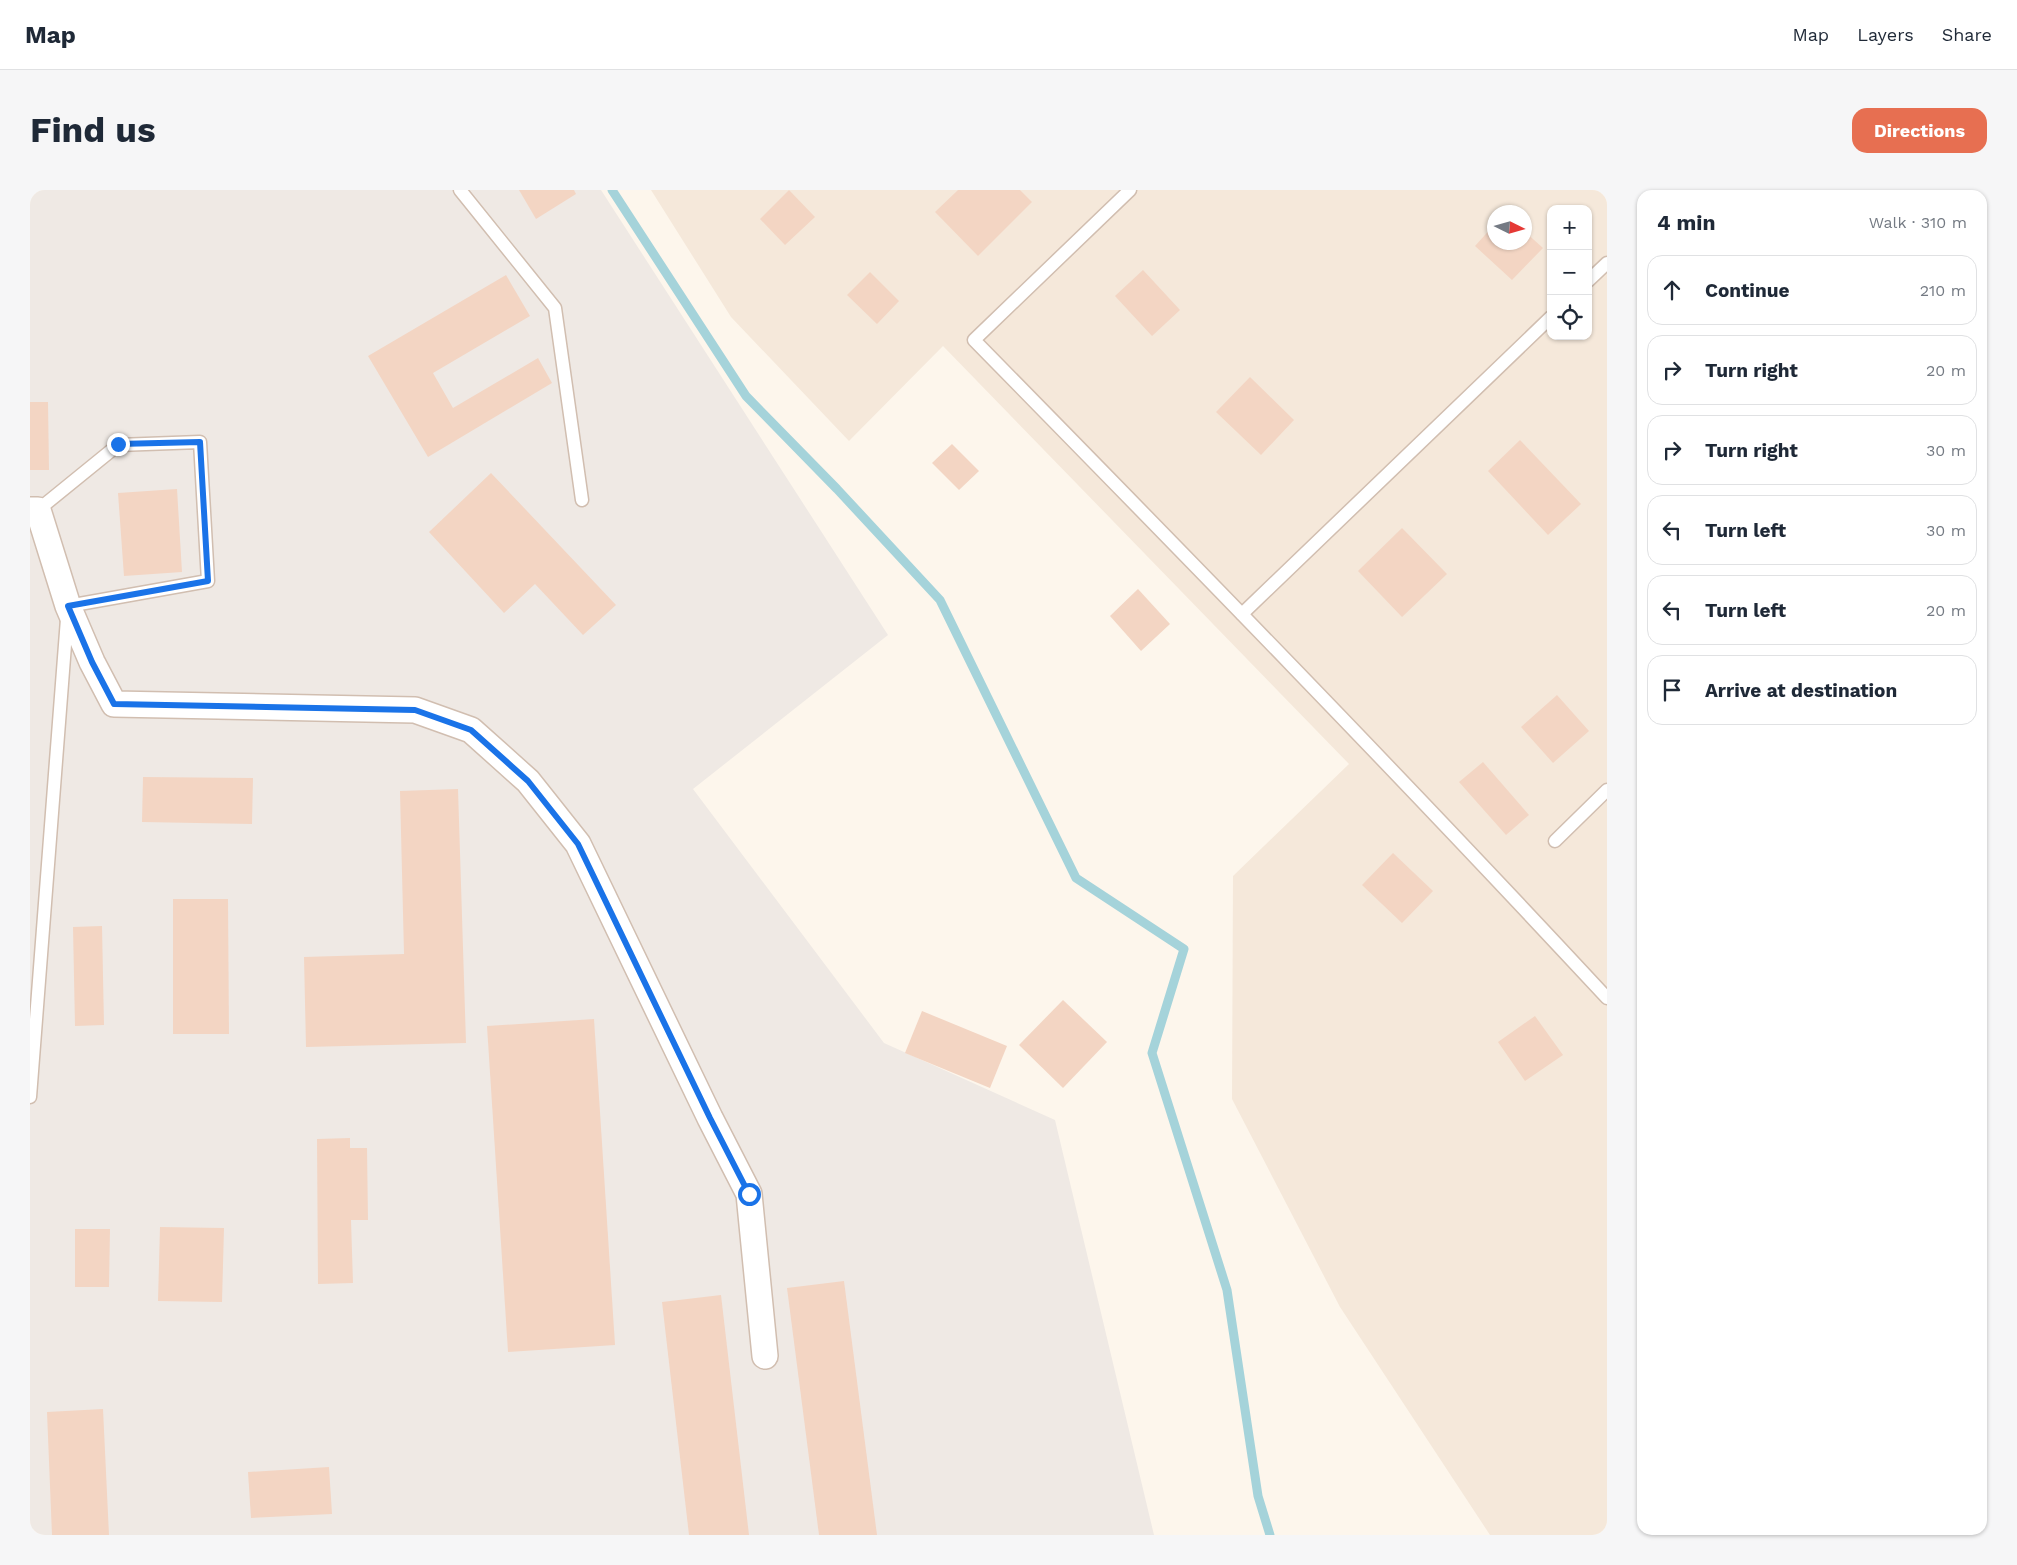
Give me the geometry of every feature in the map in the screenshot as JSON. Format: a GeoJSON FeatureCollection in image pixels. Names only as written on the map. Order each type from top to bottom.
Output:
{"type":"FeatureCollection","features":[{"type":"Feature","properties":{"kind":"street"},"geometry":{"type":"LineString","coordinates":[[34,510],[68,606],[92,662],[114,704],[415,710],[471,730],[528,781],[578,844],[710,1118],[749,1194],[765,1356]]}},
{"type":"Feature","properties":{"kind":"lane"},"geometry":{"type":"LineString","coordinates":[[460,190],[555,308],[582,500]]}},
{"type":"Feature","properties":{"kind":"lane"},"geometry":{"type":"LineString","coordinates":[[1130,190],[974,340],[1242,614],[1502,885],[1607,998]]}},
{"type":"Feature","properties":{"kind":"lane"},"geometry":{"type":"LineString","coordinates":[[1592,277],[1607,263]]}},
{"type":"Feature","properties":{"kind":"lane"},"geometry":{"type":"LineString","coordinates":[[1242,614],[1547,321]]}},
{"type":"Feature","properties":{"kind":"lane"},"geometry":{"type":"LineString","coordinates":[[30,1097],[68,606],[208,581],[200,442],[118,444],[34,510]]}},
{"type":"Feature","properties":{"kind":"lane"},"geometry":{"type":"LineString","coordinates":[[1555,841],[1607,790]]}},
{"type":"Feature","properties":{"kind":"shaded area"},"geometry":{"type":"Polygon","coordinates":[[[30,190],[601,190],[888,635],[693,789],[884,1043],[1055,1120],[1154,1535],[30,1535],[30,190]]]}},
{"type":"Feature","properties":{"kind":"shaded area"},"geometry":{"type":"Polygon","coordinates":[[[651,190],[1607,190],[1607,1535],[1490,1535],[1340,1307],[1232,1099],[1233,876],[1349,764],[943,346],[849,441],[731,317],[651,190]]]}},
{"type":"Feature","properties":{"kind":"building"},"geometry":{"type":"Polygon","coordinates":[[[519,190],[574,190],[576,194],[536,219],[519,190]]]}},
{"type":"Feature","properties":{"kind":"building"},"geometry":{"type":"Polygon","coordinates":[[[789,190],[815,217],[785,245],[760,219],[789,190]]]}},
{"type":"Feature","properties":{"kind":"building"},"geometry":{"type":"Polygon","coordinates":[[[958,190],[1020,190],[1032,202],[978,256],[935,212],[958,190]]]}},
{"type":"Feature","properties":{"kind":"building"},"geometry":{"type":"Polygon","coordinates":[[[1487,233],[1487,250],[1532,250],[1532,238],[1543,248],[1512,280],[1475,246],[1487,233]]]}},
{"type":"Feature","properties":{"kind":"building"},"geometry":{"type":"Polygon","coordinates":[[[1143,270],[1180,310],[1152,336],[1115,296],[1143,270]]]}},
{"type":"Feature","properties":{"kind":"building"},"geometry":{"type":"Polygon","coordinates":[[[870,272],[899,301],[877,324],[847,295],[870,272]]]}},
{"type":"Feature","properties":{"kind":"building"},"geometry":{"type":"Polygon","coordinates":[[[506,275],[530,316],[433,373],[453,408],[538,358],[552,383],[428,457],[368,356],[506,275]]]}},
{"type":"Feature","properties":{"kind":"building"},"geometry":{"type":"Polygon","coordinates":[[[1250,377],[1294,420],[1261,455],[1216,412],[1250,377]]]}},
{"type":"Feature","properties":{"kind":"building"},"geometry":{"type":"Polygon","coordinates":[[[30,402],[48,402],[49,470],[30,470],[30,402]]]}},
{"type":"Feature","properties":{"kind":"building"},"geometry":{"type":"Polygon","coordinates":[[[1520,440],[1581,504],[1548,535],[1488,471],[1520,440]]]}},
{"type":"Feature","properties":{"kind":"building"},"geometry":{"type":"Polygon","coordinates":[[[952,444],[979,471],[959,490],[932,463],[952,444]]]}},
{"type":"Feature","properties":{"kind":"building"},"geometry":{"type":"Polygon","coordinates":[[[491,473],[616,605],[583,635],[535,584],[504,613],[429,532],[491,473]]]}},
{"type":"Feature","properties":{"kind":"building"},"geometry":{"type":"Polygon","coordinates":[[[177,489],[182,572],[124,576],[118,493],[177,489]]]}},
{"type":"Feature","properties":{"kind":"building"},"geometry":{"type":"Polygon","coordinates":[[[1402,528],[1447,574],[1402,617],[1358,571],[1402,528]]]}},
{"type":"Feature","properties":{"kind":"building"},"geometry":{"type":"Polygon","coordinates":[[[1138,589],[1170,624],[1141,651],[1110,616],[1138,589]]]}},
{"type":"Feature","properties":{"kind":"building"},"geometry":{"type":"Polygon","coordinates":[[[1557,695],[1589,731],[1553,763],[1521,727],[1557,695]]]}},
{"type":"Feature","properties":{"kind":"building"},"geometry":{"type":"Polygon","coordinates":[[[1483,762],[1529,815],[1506,835],[1459,782],[1483,762]]]}},
{"type":"Feature","properties":{"kind":"building"},"geometry":{"type":"Polygon","coordinates":[[[143,777],[253,778],[252,824],[142,822],[143,777]]]}},
{"type":"Feature","properties":{"kind":"building"},"geometry":{"type":"Polygon","coordinates":[[[458,789],[466,1043],[306,1047],[304,957],[404,954],[400,791],[458,789]]]}},
{"type":"Feature","properties":{"kind":"building"},"geometry":{"type":"Polygon","coordinates":[[[1393,853],[1433,891],[1402,923],[1362,885],[1393,853]]]}},
{"type":"Feature","properties":{"kind":"building"},"geometry":{"type":"Polygon","coordinates":[[[173,899],[228,899],[229,1034],[173,1034],[173,899]]]}},
{"type":"Feature","properties":{"kind":"building"},"geometry":{"type":"Polygon","coordinates":[[[102,926],[104,1025],[75,1026],[73,927],[102,926]]]}},
{"type":"Feature","properties":{"kind":"building"},"geometry":{"type":"Polygon","coordinates":[[[1063,1000],[1107,1042],[1063,1088],[1019,1045],[1063,1000]]]}},
{"type":"Feature","properties":{"kind":"building"},"geometry":{"type":"Polygon","coordinates":[[[922,1011],[1007,1046],[990,1088],[905,1053],[922,1011]]]}},
{"type":"Feature","properties":{"kind":"building"},"geometry":{"type":"Polygon","coordinates":[[[1535,1016],[1563,1055],[1525,1081],[1498,1042],[1535,1016]]]}},
{"type":"Feature","properties":{"kind":"building"},"geometry":{"type":"Polygon","coordinates":[[[594,1019],[615,1345],[508,1352],[487,1026],[594,1019]]]}},
{"type":"Feature","properties":{"kind":"building"},"geometry":{"type":"Polygon","coordinates":[[[350,1138],[350,1148],[367,1148],[368,1220],[351,1220],[353,1283],[318,1284],[317,1139],[350,1138]]]}},
{"type":"Feature","properties":{"kind":"building"},"geometry":{"type":"Polygon","coordinates":[[[160,1227],[224,1228],[222,1302],[158,1301],[160,1227]]]}},
{"type":"Feature","properties":{"kind":"building"},"geometry":{"type":"Polygon","coordinates":[[[75,1229],[110,1229],[109,1287],[75,1287],[75,1229]]]}},
{"type":"Feature","properties":{"kind":"building"},"geometry":{"type":"Polygon","coordinates":[[[844,1281],[877,1535],[819,1535],[787,1288],[844,1281]]]}},
{"type":"Feature","properties":{"kind":"building"},"geometry":{"type":"Polygon","coordinates":[[[721,1295],[749,1535],[689,1535],[662,1302],[721,1295]]]}},
{"type":"Feature","properties":{"kind":"building"},"geometry":{"type":"Polygon","coordinates":[[[103,1409],[109,1535],[52,1535],[47,1412],[103,1409]]]}},
{"type":"Feature","properties":{"kind":"building"},"geometry":{"type":"Polygon","coordinates":[[[329,1467],[332,1514],[251,1518],[248,1472],[329,1467]]]}},
{"type":"Feature","properties":{"kind":"waterway"},"geometry":{"type":"LineString","coordinates":[[612,190],[746,396],[837,489],[940,600],[1076,878],[1184,949],[1152,1053],[1227,1290],[1258,1496],[1270,1535]]}},
{"type":"Feature","properties":{"kind":"route"},"geometry":{"type":"LineString","coordinates":[[118,444],[200,442],[208,581],[68,606],[92,662],[114,704],[415,710],[471,730],[528,781],[578,844],[710,1118],[749,1194]]}}]}
